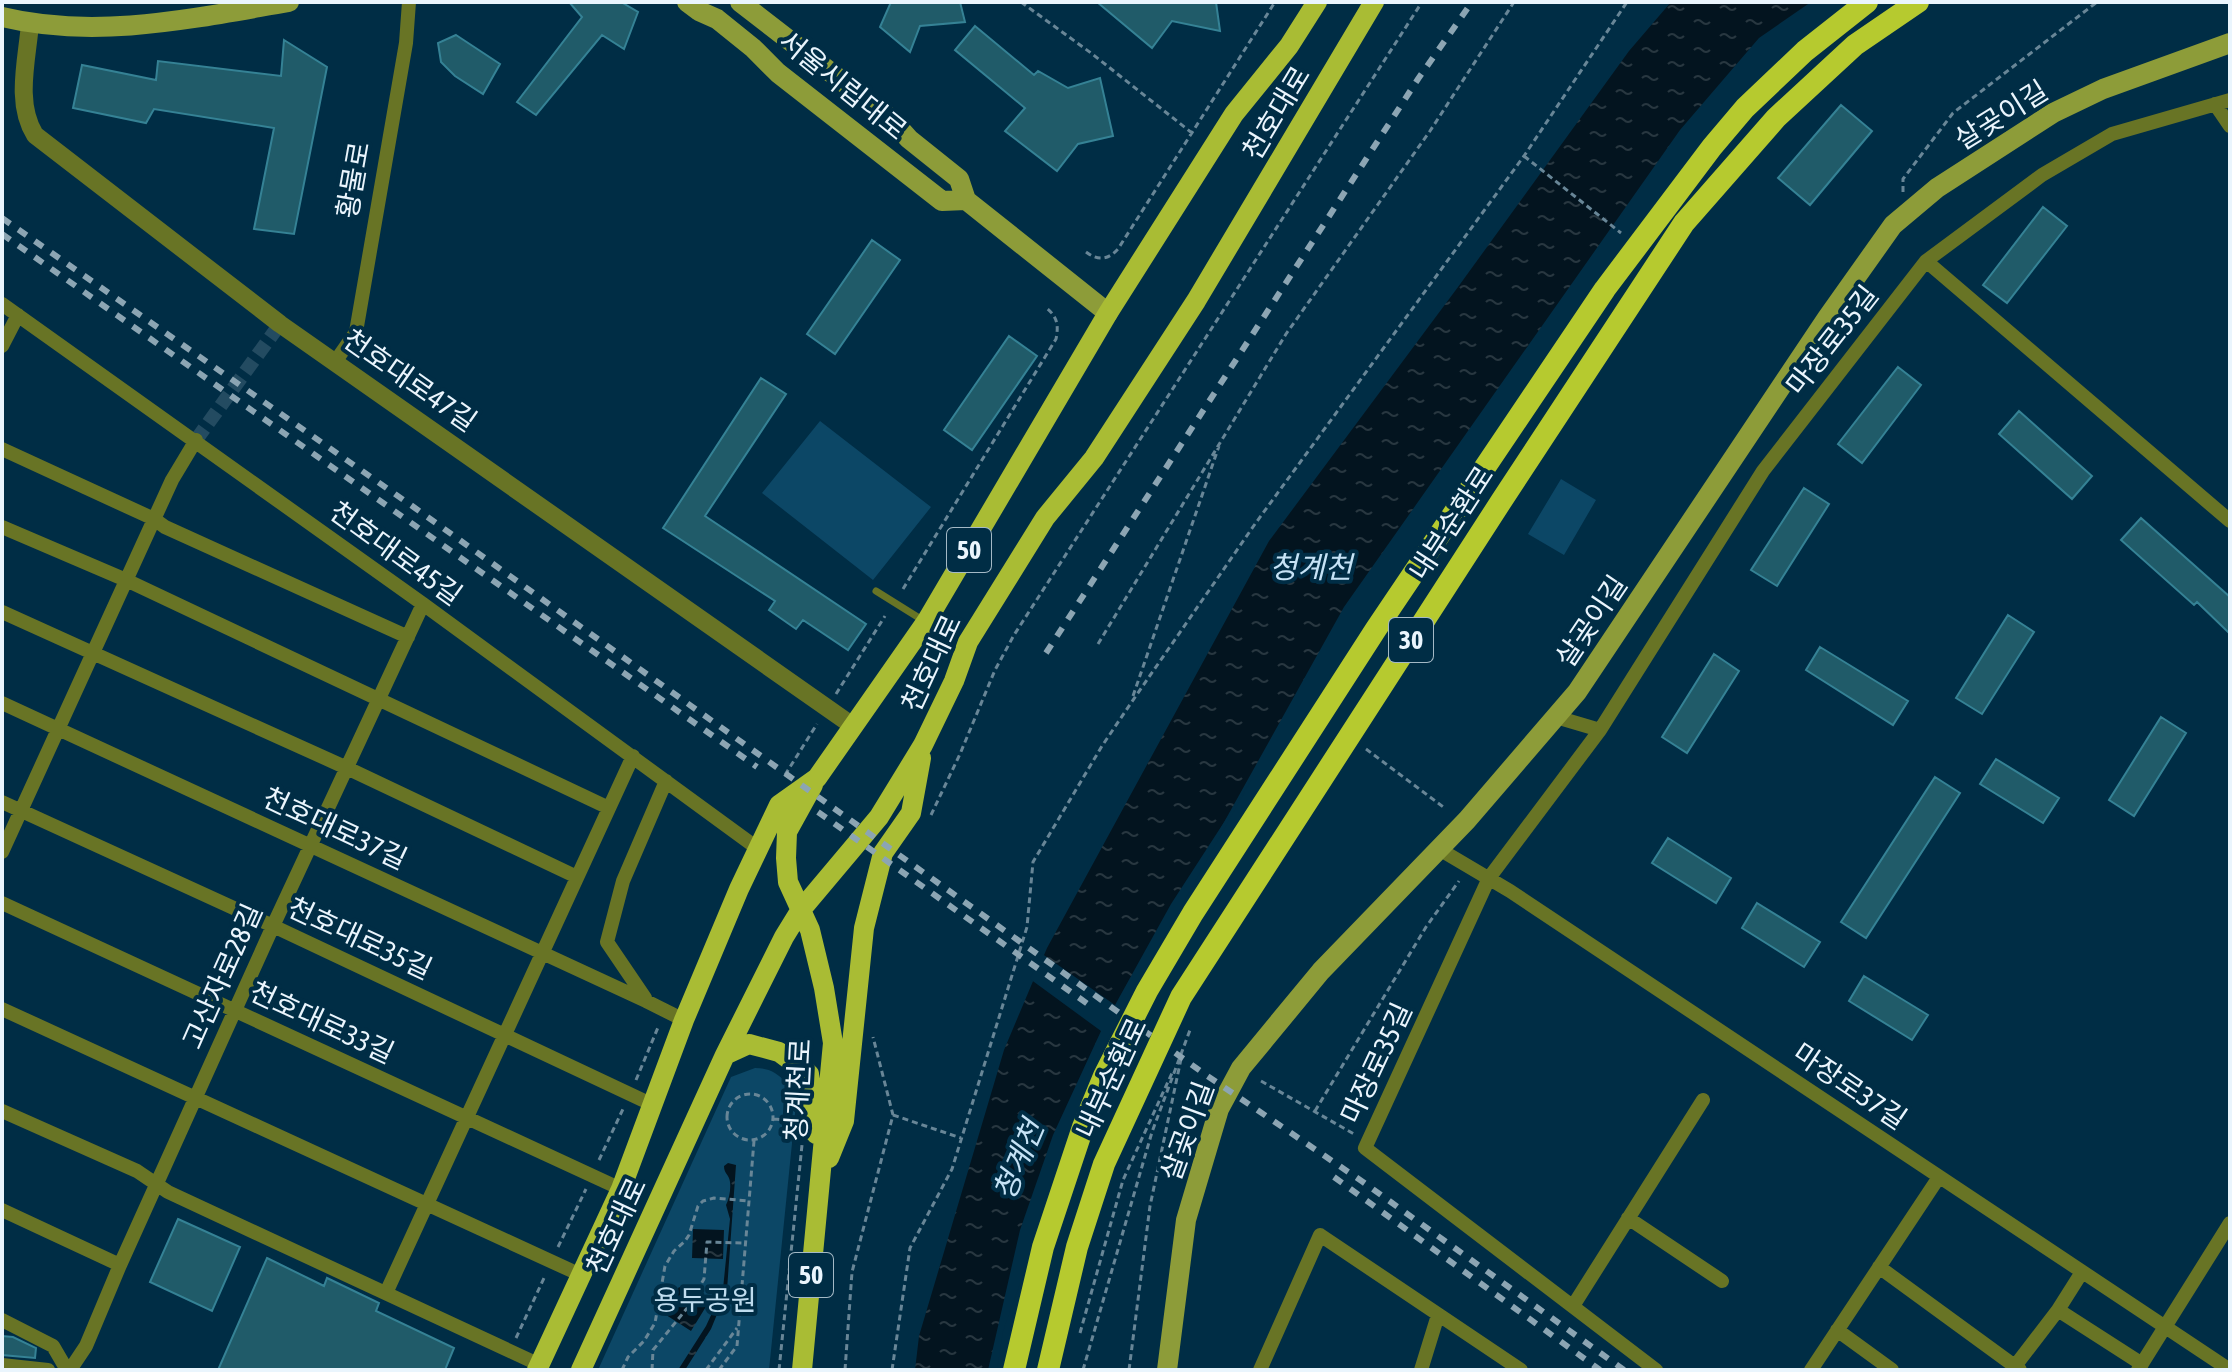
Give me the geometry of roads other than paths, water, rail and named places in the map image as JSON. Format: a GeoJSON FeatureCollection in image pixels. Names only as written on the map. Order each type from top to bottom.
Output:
{"type":"FeatureCollection","features":[{"type":"Feature","properties":{"kind":"highway","name":"내부순환로"},"geometry":{"type":"LineString","coordinates":[[1014,1370],[1043,1247],[1088,1114],[1147,991],[1193,913],[1376,629],[1605,289],[1745,108],[1805,51],[1867,2]]}},
{"type":"Feature","properties":{"kind":"highway","name":"내부순환로"},"geometry":{"type":"LineString","coordinates":[[1048,1370],[1077,1247],[1104,1164],[1181,997],[1684,223],[1787,107],[1855,45],[1918,2]]}},
{"type":"Feature","properties":{"kind":"main road"},"geometry":{"type":"LineString","coordinates":[[2,17],[30,24],[77,28],[127,26],[289,2]]}},
{"type":"Feature","properties":{"kind":"main road","name":"서울시립대로"},"geometry":{"type":"LineString","coordinates":[[687,2],[717,19],[778,73],[942,201],[966,200]]}},
{"type":"Feature","properties":{"kind":"main road","name":"서울시립대로"},"geometry":{"type":"LineString","coordinates":[[740,2],[891,119],[909,139],[959,179],[966,200],[1108,313]]}},
{"type":"Feature","properties":{"kind":"main road","name":"천호대로"},"geometry":{"type":"LineString","coordinates":[[539,1367],[621,1189],[684,1020],[757,848],[779,805],[817,778],[926,622],[1108,313],[1234,114],[1289,46],[1317,2]]}},
{"type":"Feature","properties":{"kind":"main road","name":"천호대로"},"geometry":{"type":"LineString","coordinates":[[581,1370],[725,1055],[784,937],[800,911],[879,817],[923,745],[954,681],[968,642],[1045,518],[1094,458],[1196,301],[1374,2]]}},
{"type":"Feature","properties":{"kind":"main road","name":"살곶이길"},"geometry":{"type":"LineString","coordinates":[[1167,1370],[1186,1220],[1219,1109],[1241,1068],[1321,971],[1467,820],[1585,680],[1827,318],[1893,225],[1937,188],[2053,113],[2103,89],[2230,43]]}},
{"type":"Feature","properties":{"kind":"main road"},"geometry":{"type":"LineString","coordinates":[[821,1180],[844,1121],[864,928],[883,853],[911,813],[923,745]]}},
{"type":"Feature","properties":{"kind":"main road","name":"청계천로"},"geometry":{"type":"LineString","coordinates":[[802,1370],[833,1043],[810,930],[788,882],[787,832],[817,778]]}},
{"type":"Feature","properties":{"kind":"main road"},"geometry":{"type":"LineString","coordinates":[[725,1055],[749,1044],[779,1052],[809,1074],[821,1180]]}},
{"type":"Feature","properties":{"kind":"street","name":"황물로"},"geometry":{"type":"LineString","coordinates":[[335,362],[356,332],[406,43],[409,2]]}},
{"type":"Feature","properties":{"kind":"street","name":"천호대로47길"},"geometry":{"type":"LineString","coordinates":[[30,24],[23,107],[26,121],[35,135],[280,324],[853,726]]}},
{"type":"Feature","properties":{"kind":"street","name":"마장로35길"},"geometry":{"type":"LineString","coordinates":[[1656,1370],[1365,1148],[1368,1141],[1489,878],[1600,730],[1763,471],[1926,261],[2042,175],[2112,134],[2230,100]]}},
{"type":"Feature","properties":{"kind":"street"},"geometry":{"type":"LineString","coordinates":[[2215,104],[2230,126]]}},
{"type":"Feature","properties":{"kind":"street"},"geometry":{"type":"LineString","coordinates":[[1926,261],[2230,521]]}},
{"type":"Feature","properties":{"kind":"street","name":"천호대로45길"},"geometry":{"type":"LineString","coordinates":[[2,304],[196,440],[757,848]]}},
{"type":"Feature","properties":{"kind":"street"},"geometry":{"type":"LineString","coordinates":[[2,346],[18,315]]}},
{"type":"Feature","properties":{"kind":"street"},"geometry":{"type":"LineString","coordinates":[[2,852],[172,480],[196,440]]}},
{"type":"Feature","properties":{"kind":"street"},"geometry":{"type":"LineString","coordinates":[[2,449],[408,637]]}},
{"type":"Feature","properties":{"kind":"street"},"geometry":{"type":"LineString","coordinates":[[2,527],[126,580],[609,808]]}},
{"type":"Feature","properties":{"kind":"street","name":"고산자로28길"},"geometry":{"type":"LineString","coordinates":[[69,1370],[86,1346],[273,926],[423,604]]}},
{"type":"Feature","properties":{"kind":"street"},"geometry":{"type":"LineString","coordinates":[[2,612],[347,768],[577,877]]}},
{"type":"Feature","properties":{"kind":"street","name":"천호대로37길"},"geometry":{"type":"LineString","coordinates":[[2,703],[684,1020]]}},
{"type":"Feature","properties":{"kind":"street"},"geometry":{"type":"LineString","coordinates":[[1556,717],[1600,730]]}},
{"type":"Feature","properties":{"kind":"street"},"geometry":{"type":"LineString","coordinates":[[386,1293],[633,756]]}},
{"type":"Feature","properties":{"kind":"street","name":"천호대로37길"},"geometry":{"type":"LineString","coordinates":[[646,1001],[607,942],[623,881],[666,781]]}},
{"type":"Feature","properties":{"kind":"street","name":"천호대로35길"},"geometry":{"type":"LineString","coordinates":[[2,802],[505,1033],[651,1104]]}},
{"type":"Feature","properties":{"kind":"street","name":"마장로37길"},"geometry":{"type":"LineString","coordinates":[[1439,849],[1489,878],[2230,1370]]}},
{"type":"Feature","properties":{"kind":"street","name":"천호대로33길"},"geometry":{"type":"LineString","coordinates":[[2,903],[621,1189]]}},
{"type":"Feature","properties":{"kind":"street"},"geometry":{"type":"LineString","coordinates":[[2,1009],[581,1275]]}},
{"type":"Feature","properties":{"kind":"street"},"geometry":{"type":"LineString","coordinates":[[1573,1306],[1703,1100]]}},
{"type":"Feature","properties":{"kind":"street"},"geometry":{"type":"LineString","coordinates":[[2,1111],[137,1171],[168,1192],[539,1367]]}},
{"type":"Feature","properties":{"kind":"street"},"geometry":{"type":"LineString","coordinates":[[1811,1370],[1939,1177]]}},
{"type":"Feature","properties":{"kind":"street"},"geometry":{"type":"LineString","coordinates":[[2,1210],[120,1265]]}},
{"type":"Feature","properties":{"kind":"street"},"geometry":{"type":"LineString","coordinates":[[1628,1218],[1722,1281]]}},
{"type":"Feature","properties":{"kind":"street"},"geometry":{"type":"LineString","coordinates":[[2058,1310],[2140,1367],[2230,1223]]}},
{"type":"Feature","properties":{"kind":"street"},"geometry":{"type":"LineString","coordinates":[[1260,1370],[1320,1235],[1521,1370]]}},
{"type":"Feature","properties":{"kind":"street"},"geometry":{"type":"LineString","coordinates":[[1879,1267],[2016,1369],[2082,1272]]}},
{"type":"Feature","properties":{"kind":"street"},"geometry":{"type":"LineString","coordinates":[[1421,1370],[1438,1315]]}},
{"type":"Feature","properties":{"kind":"street"},"geometry":{"type":"LineString","coordinates":[[2,1320],[53,1346],[69,1370]]}},
{"type":"Feature","properties":{"kind":"street"},"geometry":{"type":"LineString","coordinates":[[1837,1330],[1892,1370]]}},
{"type":"Feature","properties":{"kind":"street"},"geometry":{"type":"LineString","coordinates":[[2,1365],[48,1370]]}},
{"type":"Feature","properties":{"kind":"lane"},"geometry":{"type":"LineString","coordinates":[[876,591],[926,622]]}},
{"type":"Feature","properties":{"kind":"water","name":"청계천"},"geometry":{"type":"Polygon","coordinates":[[[1671,2],[1811,2],[1759,38],[1680,130],[1344,607],[1106,1034],[999,1330],[993,1370],[915,1370],[919,1336],[1004,1050],[1047,948],[1269,541],[1629,51],[1671,2]]]}},
{"type":"Feature","properties":{"kind":"water"},"geometry":{"type":"Polygon","coordinates":[[[728,1163],[736,1165],[727,1290],[711,1329],[685,1370],[678,1370],[706,1326],[723,1289],[730,1219],[726,1205],[730,1182],[724,1166],[728,1163]]]}},
{"type":"Feature","properties":{"kind":"water"},"geometry":{"type":"Polygon","coordinates":[[[693,1229],[724,1230],[723,1259],[692,1258],[693,1229]]]}},
{"type":"Feature","properties":{"kind":"water"},"geometry":{"type":"Polygon","coordinates":[[[679,1287],[707,1305],[691,1331],[663,1313],[679,1287]]]}},
{"type":"Feature","properties":{"kind":"tunnel"},"geometry":{"type":"LineString","coordinates":[[196,440],[280,324]]}},
{"type":"Feature","properties":{"kind":"railway"},"geometry":{"type":"LineString","coordinates":[[1046,653],[1418,79],[1472,2]]}},
{"type":"Feature","properties":{"kind":"railway"},"geometry":{"type":"LineString","coordinates":[[2,218],[415,508],[1206,1075],[1363,1182],[1624,1370]]}},
{"type":"Feature","properties":{"kind":"railway"},"geometry":{"type":"LineString","coordinates":[[2,234],[757,767]]}},
{"type":"Feature","properties":{"kind":"railway"},"geometry":{"type":"LineString","coordinates":[[818,812],[1092,1007]]}},
{"type":"Feature","properties":{"kind":"railway"},"geometry":{"type":"LineString","coordinates":[[1334,1177],[1600,1370]]}},
{"type":"Feature","properties":{"kind":"park label","name":"용두공원"},"geometry":{"type":"Point","coordinates":[705,1300]}}]}
